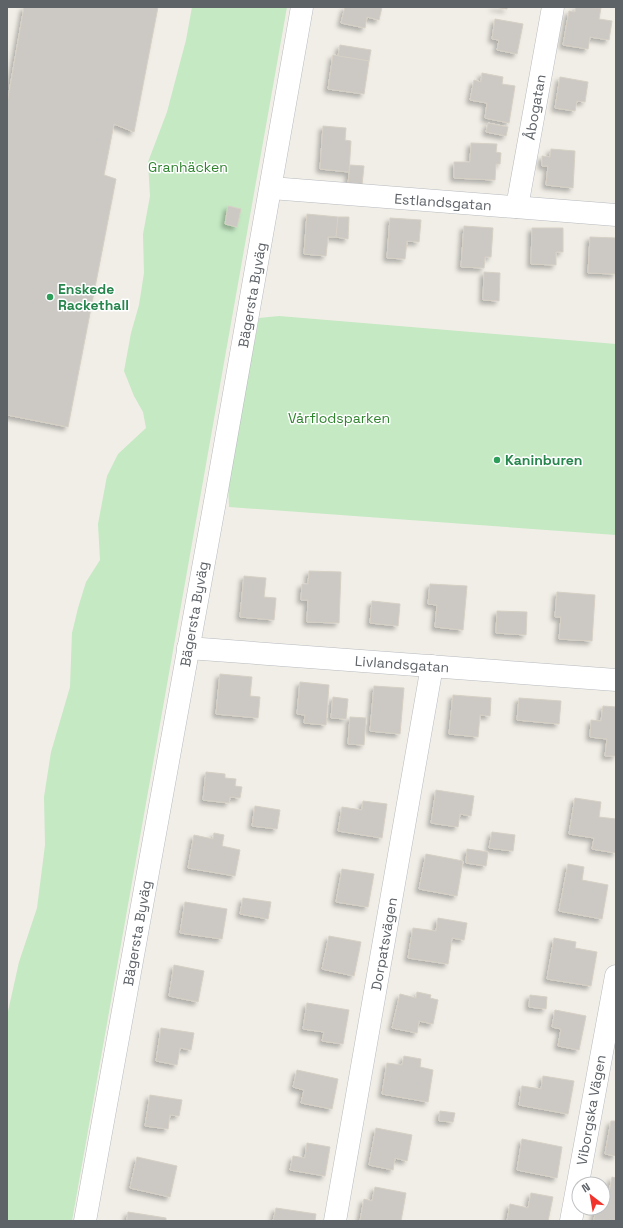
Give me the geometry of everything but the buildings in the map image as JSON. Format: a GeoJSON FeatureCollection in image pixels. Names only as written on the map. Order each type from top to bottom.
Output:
{"type":"FeatureCollection","features":[{"type":"Feature","properties":{"kind":"street","name":"Bägersta Byväg"},"geometry":{"type":"LineString","coordinates":[[85,1221],[271,188],[302,7]]}},
{"type":"Feature","properties":{"kind":"street","name":"Åbogatan"},"geometry":{"type":"LineString","coordinates":[[518,207],[553,7]]}},
{"type":"Feature","properties":{"kind":"street","name":"Estlandsgatan"},"geometry":{"type":"LineString","coordinates":[[271,188],[616,215]]}},
{"type":"Feature","properties":{"kind":"street","name":"Livlandsgatan"},"geometry":{"type":"LineString","coordinates":[[188,648],[616,680]]}},
{"type":"Feature","properties":{"kind":"street","name":"Dorpatsvägen"},"geometry":{"type":"LineString","coordinates":[[335,1221],[432,666]]}},
{"type":"Feature","properties":{"kind":"street","name":"Viborgska Vägen"},"geometry":{"type":"LineString","coordinates":[[571,1221],[616,976]]}},
{"type":"Feature","properties":{"kind":"green space","name":"Granhäcken"},"geometry":{"type":"Polygon","coordinates":[[[192,7],[287,7],[72,1221],[7,1221],[7,1016],[19,962],[37,908],[45,845],[44,797],[51,752],[70,687],[72,633],[78,608],[86,582],[100,560],[98,524],[107,476],[118,454],[146,428],[143,412],[134,396],[124,371],[131,333],[139,305],[144,273],[143,234],[150,196],[148,162],[167,112],[186,40],[192,7]]]}},
{"type":"Feature","properties":{"kind":"green space","name":"Vårflodsparken"},"geometry":{"type":"Polygon","coordinates":[[[279,316],[616,344],[616,535],[229,507],[228,482],[259,318],[279,316]]]}},
{"type":"Feature","properties":{"kind":"place","name":"Enskede Rackethall"},"geometry":{"type":"Point","coordinates":[50,297]}},
{"type":"Feature","properties":{"kind":"place","name":"Kaninburen"},"geometry":{"type":"Point","coordinates":[497,460]}}]}
